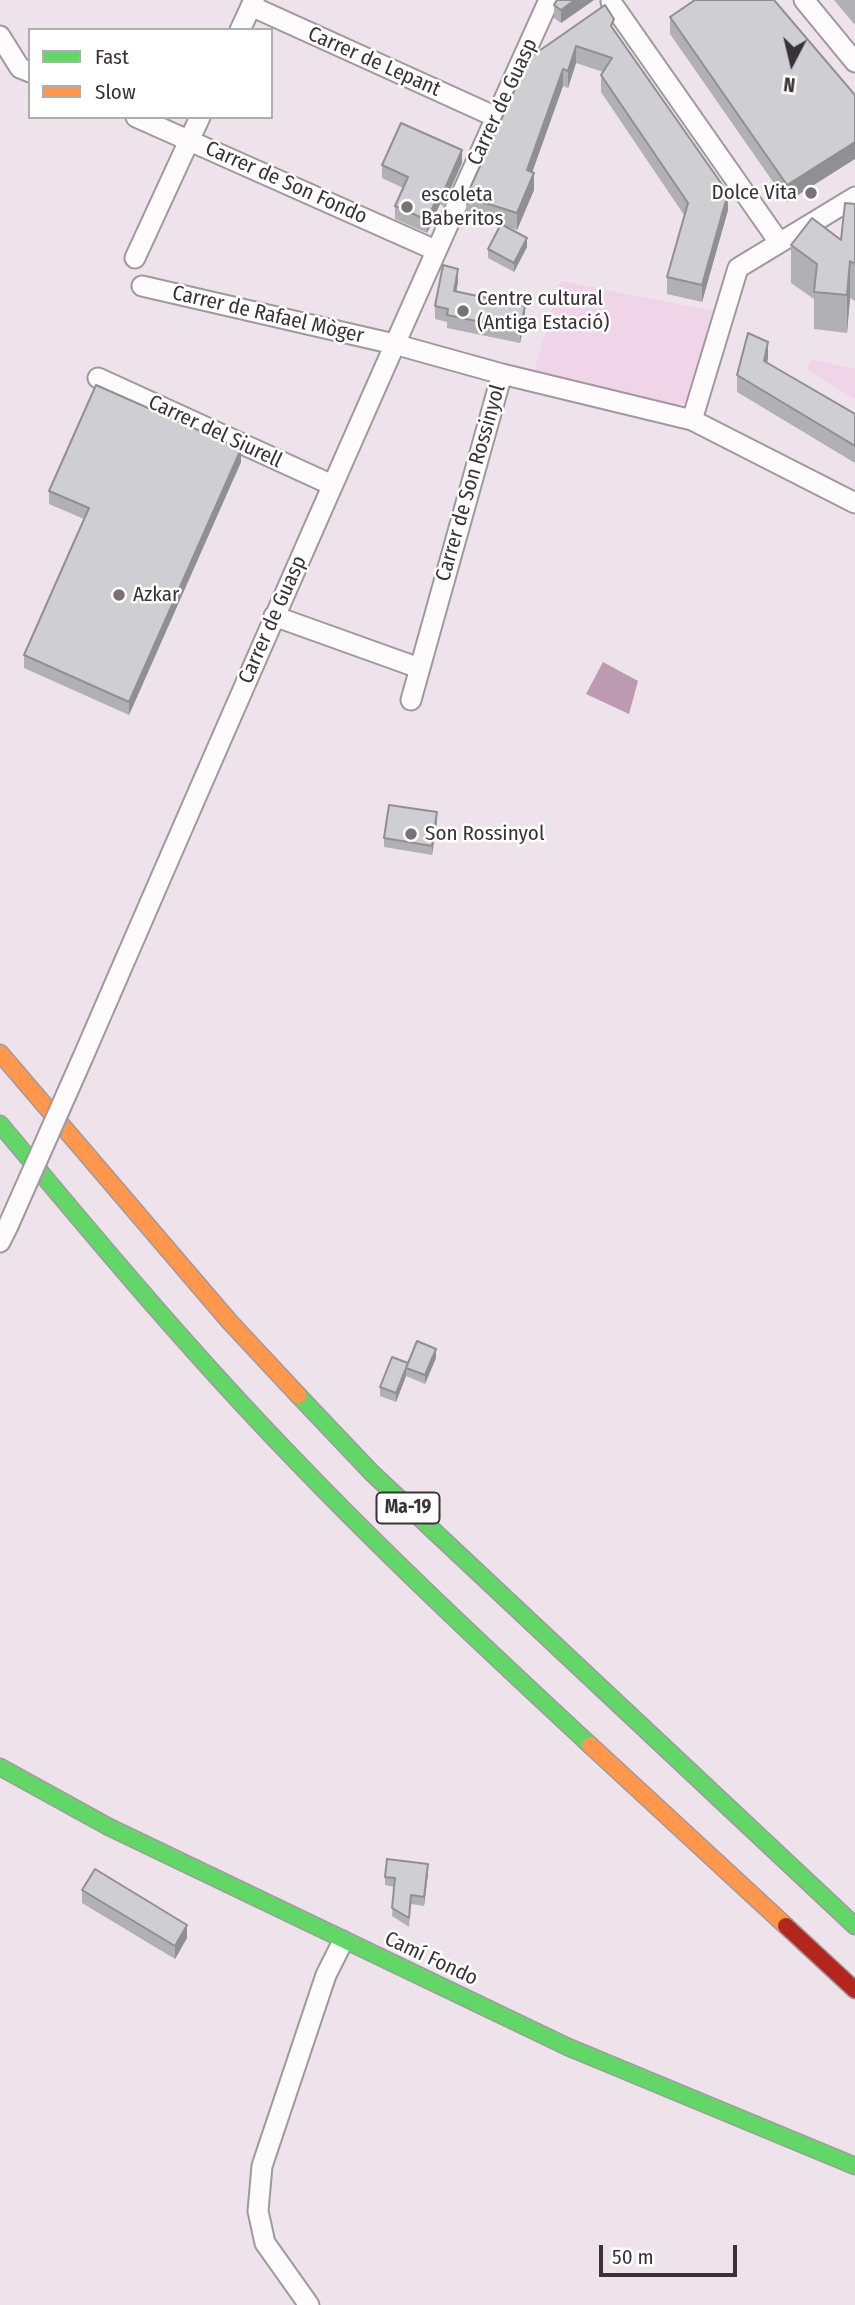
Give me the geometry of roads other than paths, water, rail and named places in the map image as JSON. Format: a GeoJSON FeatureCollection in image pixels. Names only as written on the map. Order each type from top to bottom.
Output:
{"type":"FeatureCollection","features":[{"type":"Feature","properties":{"kind":"main road","name":"Ma-19"},"geometry":{"type":"LineString","coordinates":[[0,1053],[229,1321],[372,1473],[855,1926]]}},
{"type":"Feature","properties":{"kind":"main road","name":"Ma-19"},"geometry":{"type":"LineString","coordinates":[[0,1124],[194,1352],[340,1506],[459,1621],[855,1990]]}},
{"type":"Feature","properties":{"kind":"main road","name":"Camí Fondo"},"geometry":{"type":"LineString","coordinates":[[0,1768],[109,1827],[568,2047],[855,2166]]}},
{"type":"Feature","properties":{"kind":"street","name":"Carrer de Guasp"},"geometry":{"type":"LineString","coordinates":[[4,1234],[435,250],[549,0]]}},
{"type":"Feature","properties":{"kind":"street"},"geometry":{"type":"LineString","coordinates":[[804,0],[855,62]]}},
{"type":"Feature","properties":{"kind":"street"},"geometry":{"type":"LineString","coordinates":[[241,28],[252,3]]}},
{"type":"Feature","properties":{"kind":"street","name":"Carrer de Lepant"},"geometry":{"type":"LineString","coordinates":[[252,3],[496,117]]}},
{"type":"Feature","properties":{"kind":"street"},"geometry":{"type":"LineString","coordinates":[[608,4],[779,242]]}},
{"type":"Feature","properties":{"kind":"street"},"geometry":{"type":"LineString","coordinates":[[0,36],[20,68],[28,71]]}},
{"type":"Feature","properties":{"kind":"street"},"geometry":{"type":"LineString","coordinates":[[519,66],[554,42]]}},
{"type":"Feature","properties":{"kind":"street","name":"Carrer de Son Fondo"},"geometry":{"type":"LineString","coordinates":[[141,119],[435,250]]}},
{"type":"Feature","properties":{"kind":"street"},"geometry":{"type":"LineString","coordinates":[[135,258],[199,119]]}},
{"type":"Feature","properties":{"kind":"street"},"geometry":{"type":"LineString","coordinates":[[692,419],[738,268],[855,197]]}},
{"type":"Feature","properties":{"kind":"street","name":"Carrer de Rafael Mòger"},"geometry":{"type":"LineString","coordinates":[[142,286],[394,344]]}},
{"type":"Feature","properties":{"kind":"street","name":"Carrer de Son Rossinyol"},"geometry":{"type":"LineString","coordinates":[[394,344],[502,374],[411,700]]}},
{"type":"Feature","properties":{"kind":"street"},"geometry":{"type":"LineString","coordinates":[[502,374],[692,419],[855,503]]}},
{"type":"Feature","properties":{"kind":"street","name":"Carrer del Siurell"},"geometry":{"type":"LineString","coordinates":[[98,378],[332,485]]}},
{"type":"Feature","properties":{"kind":"street"},"geometry":{"type":"LineString","coordinates":[[274,616],[419,668]]}},
{"type":"Feature","properties":{"kind":"street"},"geometry":{"type":"LineString","coordinates":[[309,2305],[265,2243],[258,2211],[262,2165],[326,1975],[343,1941]]}},
{"type":"Feature","properties":{"kind":"place","name":"Dolce Vita"},"geometry":{"type":"Point","coordinates":[811,193]}},
{"type":"Feature","properties":{"kind":"place","name":"escoleta Baberitos"},"geometry":{"type":"Point","coordinates":[407,207]}},
{"type":"Feature","properties":{"kind":"place","name":"Centre cultural (Antiga Estació)"},"geometry":{"type":"Point","coordinates":[463,311]}},
{"type":"Feature","properties":{"kind":"place","name":"Azkar"},"geometry":{"type":"Point","coordinates":[119,595]}},
{"type":"Feature","properties":{"kind":"place","name":"Son Rossinyol"},"geometry":{"type":"Point","coordinates":[411,834]}}]}
